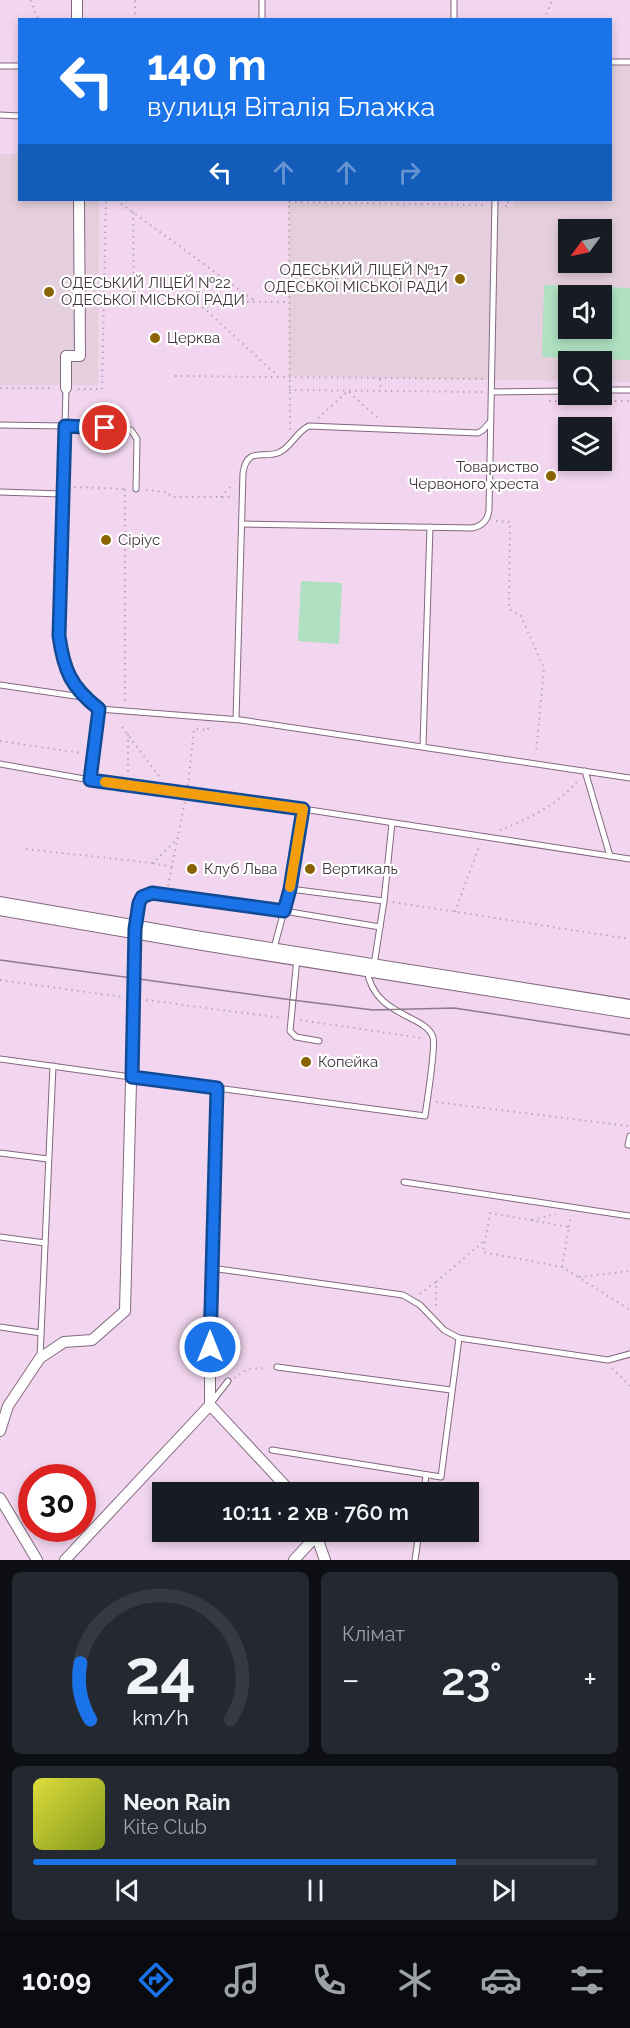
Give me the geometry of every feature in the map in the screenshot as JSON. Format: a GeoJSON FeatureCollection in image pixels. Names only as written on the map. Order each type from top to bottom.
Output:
{"type":"FeatureCollection","features":[{"type":"Feature","properties":{"kind":"highway"},"geometry":{"type":"LineString","coordinates":[[0,906],[630,1009]]}},
{"type":"Feature","properties":{"kind":"street"},"geometry":{"type":"LineString","coordinates":[[77,0],[77,18]]}},
{"type":"Feature","properties":{"kind":"street"},"geometry":{"type":"LineString","coordinates":[[66,388],[66,356],[80,356],[79,201]]}},
{"type":"Feature","properties":{"kind":"street"},"geometry":{"type":"LineString","coordinates":[[65,426],[59,636],[63,663],[71,681],[83,697],[99,709],[90,780]]}},
{"type":"Feature","properties":{"kind":"street"},"geometry":{"type":"LineString","coordinates":[[1,1425],[8,1406],[40,1358],[64,1342],[92,1340],[124,1311],[135,929]]}},
{"type":"Feature","properties":{"kind":"street"},"geometry":{"type":"LineString","coordinates":[[65,1560],[210,1405],[211,1268],[217,1088],[132,1077]]}},
{"type":"Feature","properties":{"kind":"street"},"geometry":{"type":"LineString","coordinates":[[210,1405],[282,1482]]}},
{"type":"Feature","properties":{"kind":"street"},"geometry":{"type":"LineString","coordinates":[[0,1498],[37,1560]]}},
{"type":"Feature","properties":{"kind":"street"},"geometry":{"type":"LineString","coordinates":[[294,1560],[309,1542]]}},
{"type":"Feature","properties":{"kind":"street"},"geometry":{"type":"LineString","coordinates":[[319,1542],[326,1560]]}},
{"type":"Feature","properties":{"kind":"lane"},"geometry":{"type":"LineString","coordinates":[[262,0],[262,18]]}},
{"type":"Feature","properties":{"kind":"lane"},"geometry":{"type":"LineString","coordinates":[[454,0],[454,18]]}},
{"type":"Feature","properties":{"kind":"lane"},"geometry":{"type":"LineString","coordinates":[[612,62],[630,62]]}},
{"type":"Feature","properties":{"kind":"lane"},"geometry":{"type":"LineString","coordinates":[[0,66],[18,66]]}},
{"type":"Feature","properties":{"kind":"lane"},"geometry":{"type":"LineString","coordinates":[[0,115],[18,116]]}},
{"type":"Feature","properties":{"kind":"lane"},"geometry":{"type":"LineString","coordinates":[[242,524],[472,528],[486,520],[489,510],[492,419],[495,202]]}},
{"type":"Feature","properties":{"kind":"lane"},"geometry":{"type":"LineString","coordinates":[[65,426],[66,388]]}},
{"type":"Feature","properties":{"kind":"lane"},"geometry":{"type":"LineString","coordinates":[[612,390],[630,390]]}},
{"type":"Feature","properties":{"kind":"lane"},"geometry":{"type":"LineString","coordinates":[[492,392],[558,391]]}},
{"type":"Feature","properties":{"kind":"lane"},"geometry":{"type":"LineString","coordinates":[[236,719],[243,473],[244,466],[250,457],[280,452],[302,429],[309,426],[478,433],[488,426],[492,419]]}},
{"type":"Feature","properties":{"kind":"lane"},"geometry":{"type":"LineString","coordinates":[[0,425],[131,430],[137,439],[136,489]]}},
{"type":"Feature","properties":{"kind":"lane"},"geometry":{"type":"LineString","coordinates":[[0,492],[64,490]]}},
{"type":"Feature","properties":{"kind":"lane"},"geometry":{"type":"LineString","coordinates":[[423,746],[430,527]]}},
{"type":"Feature","properties":{"kind":"lane"},"geometry":{"type":"LineString","coordinates":[[0,686],[83,697]]}},
{"type":"Feature","properties":{"kind":"lane"},"geometry":{"type":"LineString","coordinates":[[99,709],[236,719],[630,778]]}},
{"type":"Feature","properties":{"kind":"lane"},"geometry":{"type":"LineString","coordinates":[[0,764],[90,780],[303,809],[630,859]]}},
{"type":"Feature","properties":{"kind":"lane"},"geometry":{"type":"LineString","coordinates":[[585,771],[610,856]]}},
{"type":"Feature","properties":{"kind":"lane"},"geometry":{"type":"LineString","coordinates":[[273,952],[290,889],[303,809]]}},
{"type":"Feature","properties":{"kind":"lane"},"geometry":{"type":"LineString","coordinates":[[217,1088],[425,1116],[434,1040],[425,1026],[403,1016],[383,1001],[372,987],[370,966],[384,901],[392,823]]}},
{"type":"Feature","properties":{"kind":"lane"},"geometry":{"type":"LineString","coordinates":[[290,889],[384,901]]}},
{"type":"Feature","properties":{"kind":"lane"},"geometry":{"type":"LineString","coordinates":[[135,929],[139,903],[142,897],[152,893],[380,927]]}},
{"type":"Feature","properties":{"kind":"lane"},"geometry":{"type":"LineString","coordinates":[[297,956],[290,1031],[292,1035],[319,1041]]}},
{"type":"Feature","properties":{"kind":"lane"},"geometry":{"type":"LineString","coordinates":[[0,1059],[132,1077]]}},
{"type":"Feature","properties":{"kind":"lane"},"geometry":{"type":"LineString","coordinates":[[40,1358],[53,1066]]}},
{"type":"Feature","properties":{"kind":"lane"},"geometry":{"type":"LineString","coordinates":[[630,1136],[628,1145],[630,1145]]}},
{"type":"Feature","properties":{"kind":"lane"},"geometry":{"type":"LineString","coordinates":[[0,1153],[48,1159]]}},
{"type":"Feature","properties":{"kind":"lane"},"geometry":{"type":"LineString","coordinates":[[404,1182],[630,1216]]}},
{"type":"Feature","properties":{"kind":"lane"},"geometry":{"type":"LineString","coordinates":[[0,1237],[45,1243]]}},
{"type":"Feature","properties":{"kind":"lane"},"geometry":{"type":"LineString","coordinates":[[211,1268],[403,1295],[412,1299],[444,1330],[459,1338],[603,1360],[630,1354]]}},
{"type":"Feature","properties":{"kind":"lane"},"geometry":{"type":"LineString","coordinates":[[0,1328],[41,1333]]}},
{"type":"Feature","properties":{"kind":"lane"},"geometry":{"type":"LineString","coordinates":[[272,1450],[441,1477],[459,1338]]}},
{"type":"Feature","properties":{"kind":"lane"},"geometry":{"type":"LineString","coordinates":[[277,1367],[451,1390]]}},
{"type":"Feature","properties":{"kind":"lane"},"geometry":{"type":"LineString","coordinates":[[210,1405],[228,1381]]}},
{"type":"Feature","properties":{"kind":"lane"},"geometry":{"type":"LineString","coordinates":[[425,1482],[426,1475]]}},
{"type":"Feature","properties":{"kind":"lane"},"geometry":{"type":"LineString","coordinates":[[415,1560],[418,1542]]}},
{"type":"Feature","properties":{"kind":"path"},"geometry":{"type":"LineString","coordinates":[[31,0],[38,18]]}},
{"type":"Feature","properties":{"kind":"path"},"geometry":{"type":"LineString","coordinates":[[135,0],[135,18]]}},
{"type":"Feature","properties":{"kind":"path"},"geometry":{"type":"LineString","coordinates":[[545,18],[552,0]]}},
{"type":"Feature","properties":{"kind":"path"},"geometry":{"type":"LineString","coordinates":[[0,388],[102,389],[106,201]]}},
{"type":"Feature","properties":{"kind":"path"},"geometry":{"type":"LineString","coordinates":[[117,201],[256,302]]}},
{"type":"Feature","properties":{"kind":"path"},"geometry":{"type":"LineString","coordinates":[[290,442],[289,201],[495,202]]}},
{"type":"Feature","properties":{"kind":"path"},"geometry":{"type":"LineString","coordinates":[[133,212],[134,301]]}},
{"type":"Feature","properties":{"kind":"path"},"geometry":{"type":"LineString","coordinates":[[103,301],[288,302]]}},
{"type":"Feature","properties":{"kind":"path"},"geometry":{"type":"LineString","coordinates":[[197,302],[278,376]]}},
{"type":"Feature","properties":{"kind":"path"},"geometry":{"type":"LineString","coordinates":[[175,376],[492,379]]}},
{"type":"Feature","properties":{"kind":"path"},"geometry":{"type":"LineString","coordinates":[[380,378],[381,391]]}},
{"type":"Feature","properties":{"kind":"path"},"geometry":{"type":"LineString","coordinates":[[289,390],[492,392]]}},
{"type":"Feature","properties":{"kind":"path"},"geometry":{"type":"LineString","coordinates":[[309,426],[348,391]]}},
{"type":"Feature","properties":{"kind":"path"},"geometry":{"type":"LineString","coordinates":[[348,391],[393,431]]}},
{"type":"Feature","properties":{"kind":"path"},"geometry":{"type":"LineString","coordinates":[[549,401],[630,401]]}},
{"type":"Feature","properties":{"kind":"path"},"geometry":{"type":"LineString","coordinates":[[221,497],[243,473]]}},
{"type":"Feature","properties":{"kind":"path"},"geometry":{"type":"LineString","coordinates":[[64,490],[125,489],[125,711]]}},
{"type":"Feature","properties":{"kind":"path"},"geometry":{"type":"LineString","coordinates":[[136,489],[167,492],[172,497],[243,497]]}},
{"type":"Feature","properties":{"kind":"path"},"geometry":{"type":"LineString","coordinates":[[486,520],[510,522],[509,609],[520,616],[544,668],[535,763]]}},
{"type":"Feature","properties":{"kind":"path"},"geometry":{"type":"LineString","coordinates":[[189,777],[194,729],[208,730],[209,716]]}},
{"type":"Feature","properties":{"kind":"path"},"geometry":{"type":"LineString","coordinates":[[122,727],[170,791]]}},
{"type":"Feature","properties":{"kind":"path"},"geometry":{"type":"LineString","coordinates":[[128,734],[129,785]]}},
{"type":"Feature","properties":{"kind":"path"},"geometry":{"type":"LineString","coordinates":[[0,741],[93,755]]}},
{"type":"Feature","properties":{"kind":"path"},"geometry":{"type":"LineString","coordinates":[[455,912],[483,837],[511,826],[543,809],[570,791],[585,771]]}},
{"type":"Feature","properties":{"kind":"path"},"geometry":{"type":"LineString","coordinates":[[166,895],[187,793]]}},
{"type":"Feature","properties":{"kind":"path"},"geometry":{"type":"LineString","coordinates":[[153,863],[178,838]]}},
{"type":"Feature","properties":{"kind":"path"},"geometry":{"type":"LineString","coordinates":[[26,849],[172,867]]}},
{"type":"Feature","properties":{"kind":"path"},"geometry":{"type":"LineString","coordinates":[[384,901],[630,939]]}},
{"type":"Feature","properties":{"kind":"path"},"geometry":{"type":"LineString","coordinates":[[0,980],[434,1040]]}},
{"type":"Feature","properties":{"kind":"path"},"geometry":{"type":"LineString","coordinates":[[427,1101],[630,1126]]}},
{"type":"Feature","properties":{"kind":"path"},"geometry":{"type":"LineString","coordinates":[[562,1267],[573,1207]]}},
{"type":"Feature","properties":{"kind":"path"},"geometry":{"type":"LineString","coordinates":[[483,1249],[490,1213],[569,1227]]}},
{"type":"Feature","properties":{"kind":"path"},"geometry":{"type":"LineString","coordinates":[[412,1299],[436,1282],[484,1241]]}},
{"type":"Feature","properties":{"kind":"path"},"geometry":{"type":"LineString","coordinates":[[477,1247],[483,1249],[483,1252],[562,1267],[630,1310]]}},
{"type":"Feature","properties":{"kind":"path"},"geometry":{"type":"LineString","coordinates":[[578,1277],[630,1272]]}},
{"type":"Feature","properties":{"kind":"path"},"geometry":{"type":"LineString","coordinates":[[436,1282],[436,1322]]}},
{"type":"Feature","properties":{"kind":"path"},"geometry":{"type":"LineString","coordinates":[[603,1360],[630,1386]]}},
{"type":"Feature","properties":{"kind":"path"},"geometry":{"type":"LineString","coordinates":[[228,1381],[248,1370],[277,1367]]}},
{"type":"Feature","properties":{"kind":"shaded area","name":"ОДЕСЬКИЙ ЛІЦЕЙ №17 ОДЕСЬКОЇ МІСЬКОЇ РАДИ"},"geometry":{"type":"Polygon","coordinates":[[[612,66],[630,66],[630,382],[612,382],[612,351],[558,351],[558,381],[289,376],[289,203],[513,207],[514,201],[612,201],[612,66]]]}},
{"type":"Feature","properties":{"kind":"shaded area","name":"ОДЕСЬКИЙ ЛІЦЕЙ №22 ОДЕСЬКОЇ МІСЬКОЇ РАДИ"},"geometry":{"type":"Polygon","coordinates":[[[0,154],[18,154],[18,201],[99,201],[98,385],[0,385],[0,154]]]}},
{"type":"Feature","properties":{"kind":"green space"},"geometry":{"type":"Polygon","coordinates":[[[544,285],[558,285],[558,339],[612,339],[612,287],[630,288],[630,360],[612,359],[612,351],[558,351],[558,358],[542,357],[544,285]]]}},
{"type":"Feature","properties":{"kind":"green space"},"geometry":{"type":"Polygon","coordinates":[[[301,581],[342,583],[339,644],[298,641],[301,581]]]}},
{"type":"Feature","properties":{"kind":"tram line"},"geometry":{"type":"LineString","coordinates":[[0,960],[373,1010],[454,1008],[630,1035]]}},
{"type":"Feature","properties":{"kind":"slow traffic"},"geometry":{"type":"LineString","coordinates":[[105,782],[303,809],[290,887]]}},
{"type":"Feature","properties":{"kind":"place","name":"ОДЕСЬКИЙ ЛІЦЕЙ №17 ОДЕСЬКОЇ МІСЬКОЇ РАДИ"},"geometry":{"type":"Point","coordinates":[460,279]}},
{"type":"Feature","properties":{"kind":"place","name":"ОДЕСЬКИЙ ЛІЦЕЙ №22 ОДЕСЬКОЇ МІСЬКОЇ РАДИ"},"geometry":{"type":"Point","coordinates":[49,292]}},
{"type":"Feature","properties":{"kind":"place","name":"Церква"},"geometry":{"type":"Point","coordinates":[155,338]}},
{"type":"Feature","properties":{"kind":"place","name":"Товариство Червоного хреста"},"geometry":{"type":"Point","coordinates":[551,476]}},
{"type":"Feature","properties":{"kind":"place","name":"Сіріус"},"geometry":{"type":"Point","coordinates":[106,540]}},
{"type":"Feature","properties":{"kind":"place","name":"Клуб Льва"},"geometry":{"type":"Point","coordinates":[192,869]}},
{"type":"Feature","properties":{"kind":"place","name":"Вертикаль"},"geometry":{"type":"Point","coordinates":[310,869]}},
{"type":"Feature","properties":{"kind":"place","name":"Копейка"},"geometry":{"type":"Point","coordinates":[306,1062]}},
{"type":"Feature","properties":{"kind":"route"},"geometry":{"type":"LineString","coordinates":[[105,428],[65,426],[59,636],[63,663],[71,681],[83,697],[99,709],[90,780],[303,809],[290,889],[284,911],[152,893],[145,894],[139,903],[135,929],[132,1077],[217,1088],[210,1347]]}}]}
